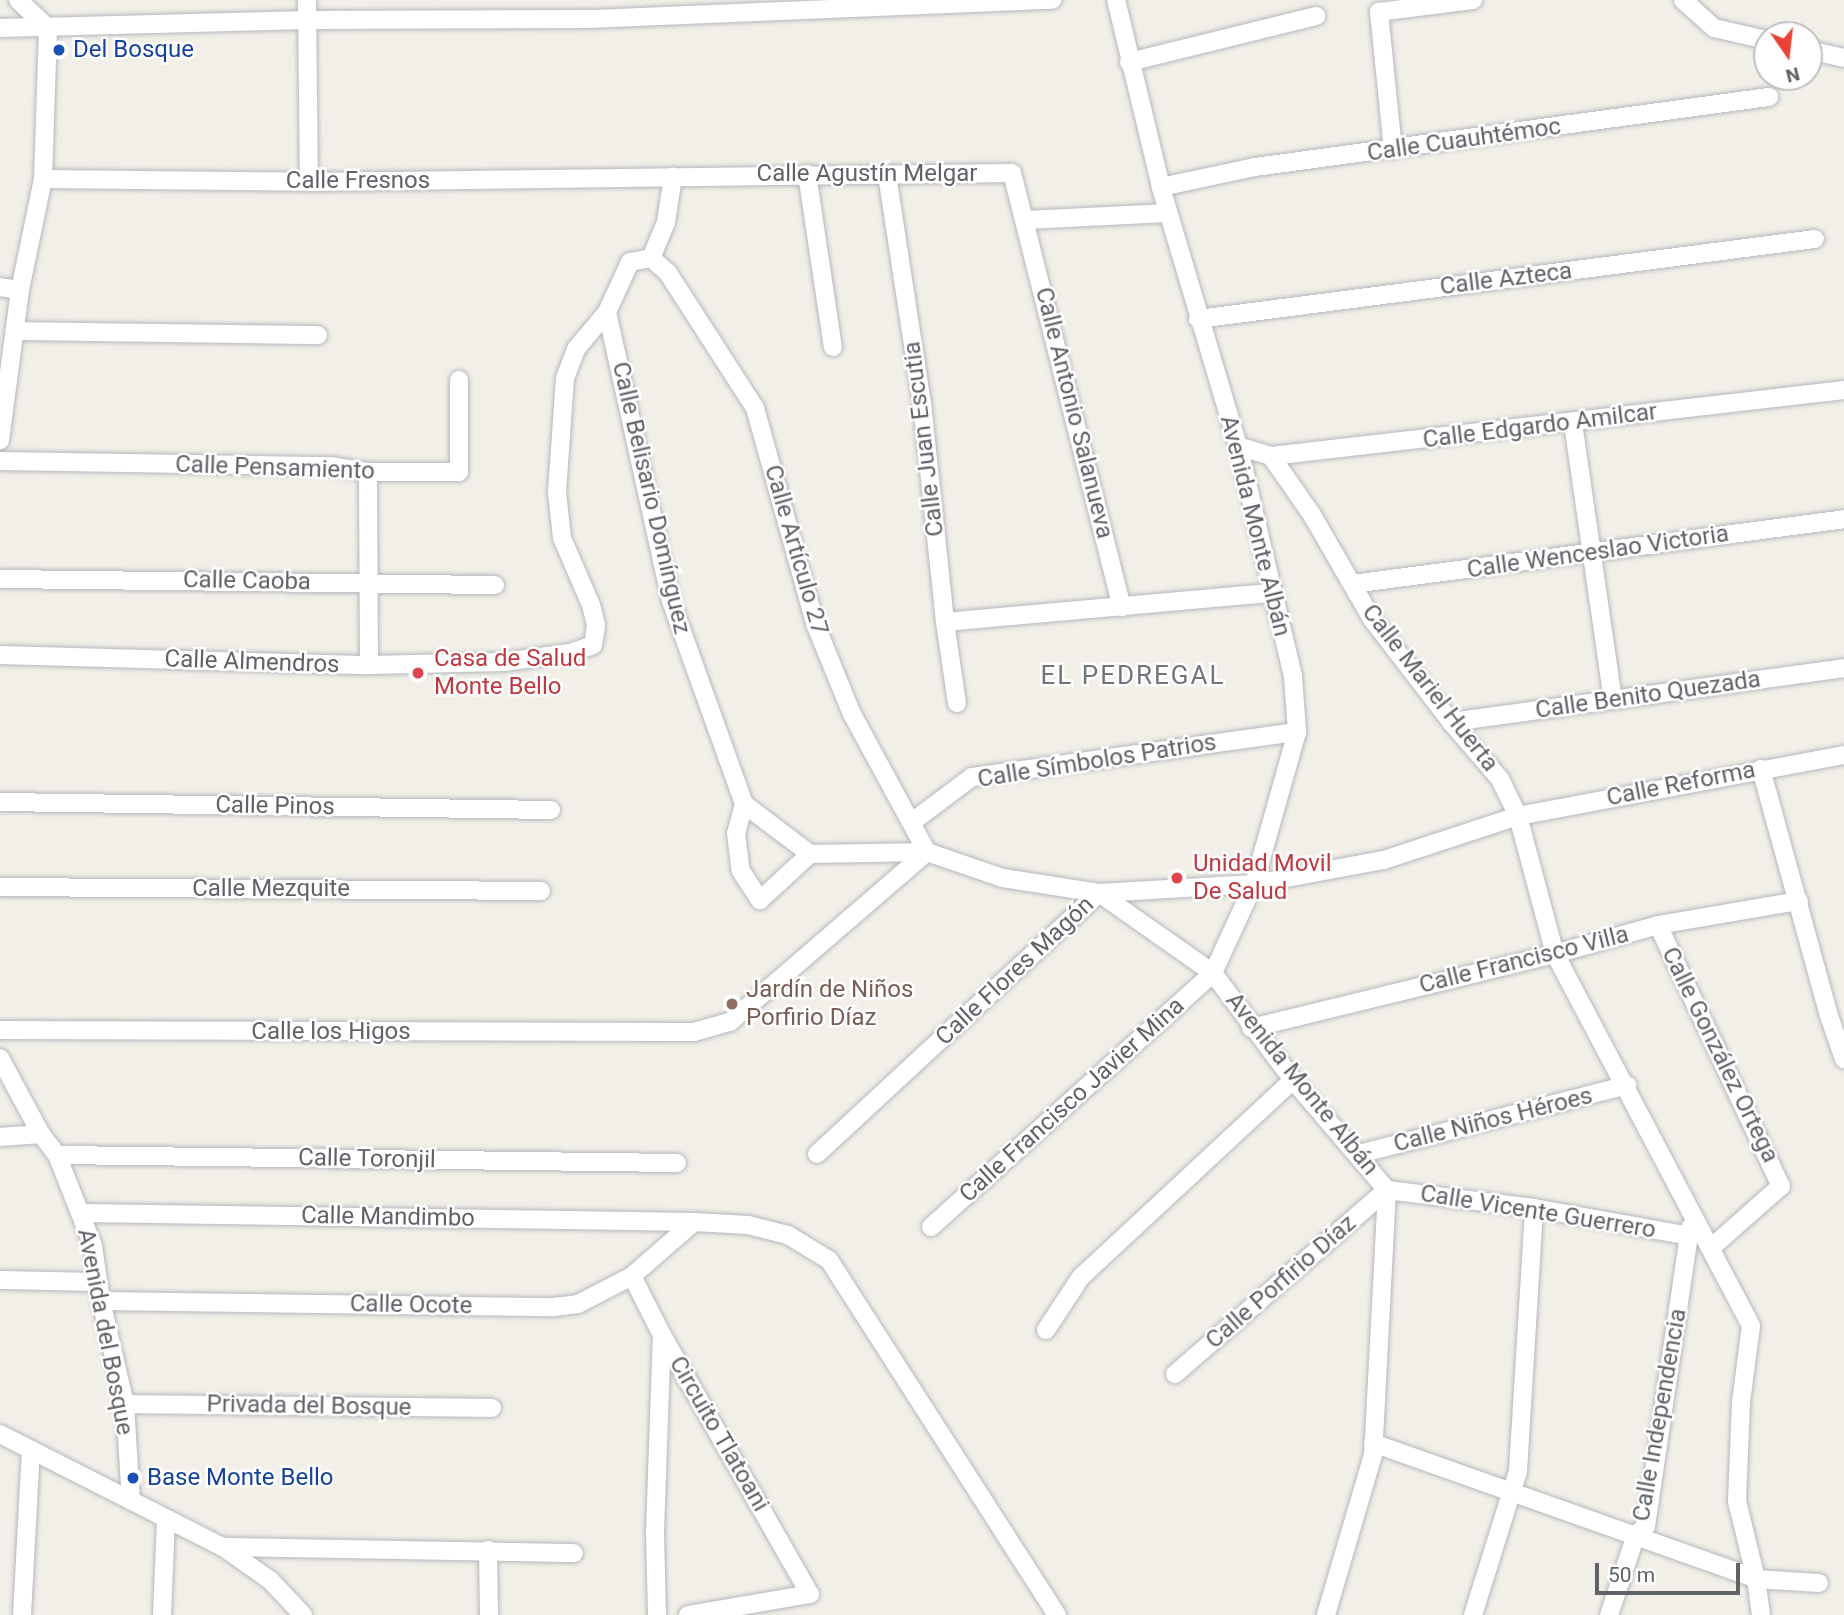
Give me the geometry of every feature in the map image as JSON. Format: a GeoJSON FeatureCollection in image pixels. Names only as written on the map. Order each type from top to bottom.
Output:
{"type":"FeatureCollection","features":[{"type":"Feature","properties":{"kind":"street"},"geometry":{"type":"LineString","coordinates":[[0,440],[20,290],[43,179],[47,28],[18,0]]}},
{"type":"Feature","properties":{"kind":"street"},"geometry":{"type":"LineString","coordinates":[[307,0],[309,182]]}},
{"type":"Feature","properties":{"kind":"street"},"geometry":{"type":"LineString","coordinates":[[591,19],[592,0]]}},
{"type":"Feature","properties":{"kind":"street"},"geometry":{"type":"LineString","coordinates":[[0,28],[307,20],[591,19],[1053,0]]}},
{"type":"Feature","properties":{"kind":"street","name":"Avenida Monte Albán"},"geometry":{"type":"LineString","coordinates":[[1116,0],[1168,213],[1238,446],[1293,676],[1297,732],[1254,884],[1213,972],[1251,1027],[1293,1080],[1359,1154],[1387,1190],[1373,1455],[1326,1615]]}},
{"type":"Feature","properties":{"kind":"street"},"geometry":{"type":"LineString","coordinates":[[1393,150],[1379,12],[1473,0]]}},
{"type":"Feature","properties":{"kind":"street"},"geometry":{"type":"LineString","coordinates":[[1688,1],[1714,28],[1753,37]]}},
{"type":"Feature","properties":{"kind":"street"},"geometry":{"type":"LineString","coordinates":[[1129,62],[1316,16]]}},
{"type":"Feature","properties":{"kind":"street"},"geometry":{"type":"LineString","coordinates":[[1823,53],[1844,58]]}},
{"type":"Feature","properties":{"kind":"street","name":"Calle Cuauhtémoc"},"geometry":{"type":"LineString","coordinates":[[1161,187],[1255,167],[1769,97]]}},
{"type":"Feature","properties":{"kind":"street"},"geometry":{"type":"LineString","coordinates":[[807,173],[833,347]]}},
{"type":"Feature","properties":{"kind":"street","name":"Calle Agustín Melgar"},"geometry":{"type":"LineString","coordinates":[[673,177],[807,173],[1012,173],[1026,220]]}},
{"type":"Feature","properties":{"kind":"street","name":"Calle Juan Escutia"},"geometry":{"type":"LineString","coordinates":[[887,175],[922,402],[944,622],[957,703]]}},
{"type":"Feature","properties":{"kind":"street"},"geometry":{"type":"LineString","coordinates":[[607,312],[630,262],[651,258],[666,222],[673,177]]}},
{"type":"Feature","properties":{"kind":"street","name":"Calle Fresnos"},"geometry":{"type":"LineString","coordinates":[[43,179],[309,182],[673,177]]}},
{"type":"Feature","properties":{"kind":"street"},"geometry":{"type":"LineString","coordinates":[[1026,220],[1168,213]]}},
{"type":"Feature","properties":{"kind":"street","name":"Calle Antonio Salanueva"},"geometry":{"type":"LineString","coordinates":[[1026,220],[1122,607]]}},
{"type":"Feature","properties":{"kind":"street","name":"Calle Azteca"},"geometry":{"type":"LineString","coordinates":[[1198,319],[1815,239]]}},
{"type":"Feature","properties":{"kind":"street","name":"Calle Artículo 27"},"geometry":{"type":"LineString","coordinates":[[651,258],[668,273],[755,408],[816,626],[852,714],[927,852]]}},
{"type":"Feature","properties":{"kind":"street"},"geometry":{"type":"LineString","coordinates":[[0,287],[20,290]]}},
{"type":"Feature","properties":{"kind":"street","name":"Calle Almendros"},"geometry":{"type":"LineString","coordinates":[[0,655],[369,665],[504,662],[570,653],[593,645],[596,625],[562,538],[557,492],[565,378],[576,349],[607,312]]}},
{"type":"Feature","properties":{"kind":"street","name":"Calle Belisario Domínguez"},"geometry":{"type":"LineString","coordinates":[[607,312],[671,601],[744,804]]}},
{"type":"Feature","properties":{"kind":"street"},"geometry":{"type":"LineString","coordinates":[[15,331],[318,335]]}},
{"type":"Feature","properties":{"kind":"street","name":"Calle Pensamiento"},"geometry":{"type":"LineString","coordinates":[[0,461],[330,466],[368,471],[459,472],[459,380]]}},
{"type":"Feature","properties":{"kind":"street","name":"Calle Edgardo Amilcar"},"geometry":{"type":"LineString","coordinates":[[1238,446],[1271,456],[1844,390]]}},
{"type":"Feature","properties":{"kind":"street"},"geometry":{"type":"LineString","coordinates":[[1573,423],[1613,699]]}},
{"type":"Feature","properties":{"kind":"street","name":"Calle Mariel Huerta"},"geometry":{"type":"LineString","coordinates":[[1271,456],[1312,515],[1372,619],[1451,722],[1500,779],[1518,816],[1555,954],[1627,1085],[1691,1210]]}},
{"type":"Feature","properties":{"kind":"street"},"geometry":{"type":"LineString","coordinates":[[368,471],[369,665]]}},
{"type":"Feature","properties":{"kind":"street","name":"Calle Wenceslao Victoria"},"geometry":{"type":"LineString","coordinates":[[1352,584],[1844,519]]}},
{"type":"Feature","properties":{"kind":"street","name":"Calle Caoba"},"geometry":{"type":"LineString","coordinates":[[0,579],[495,585]]}},
{"type":"Feature","properties":{"kind":"street"},"geometry":{"type":"LineString","coordinates":[[944,622],[1272,593]]}},
{"type":"Feature","properties":{"kind":"street","name":"Calle Benito Quezada"},"geometry":{"type":"LineString","coordinates":[[1451,722],[1844,668]]}},
{"type":"Feature","properties":{"kind":"street","name":"Calle Símbolos Patrios"},"geometry":{"type":"LineString","coordinates":[[912,822],[972,777],[1297,732]]}},
{"type":"Feature","properties":{"kind":"street","name":"Calle Reforma"},"geometry":{"type":"LineString","coordinates":[[1254,884],[1384,860],[1518,816],[1844,755]]}},
{"type":"Feature","properties":{"kind":"street"},"geometry":{"type":"LineString","coordinates":[[1761,769],[1799,901],[1836,1012],[1844,1059]]}},
{"type":"Feature","properties":{"kind":"street","name":"Calle Pinos"},"geometry":{"type":"LineString","coordinates":[[0,802],[551,810]]}},
{"type":"Feature","properties":{"kind":"street"},"geometry":{"type":"LineString","coordinates":[[810,854],[760,900],[741,871],[736,834],[744,804],[810,854],[927,852],[1003,877],[1099,893],[1213,972]]}},
{"type":"Feature","properties":{"kind":"street","name":"Calle los Higos"},"geometry":{"type":"LineString","coordinates":[[0,1030],[694,1032],[730,1023],[927,852]]}},
{"type":"Feature","properties":{"kind":"street","name":"Calle Flores Magón"},"geometry":{"type":"LineString","coordinates":[[817,1154],[1099,893],[1254,884]]}},
{"type":"Feature","properties":{"kind":"street","name":"Calle Mezquite"},"geometry":{"type":"LineString","coordinates":[[0,887],[541,891]]}},
{"type":"Feature","properties":{"kind":"street","name":"Calle Francisco Villa"},"geometry":{"type":"LineString","coordinates":[[1251,1027],[1555,954],[1658,925],[1799,901]]}},
{"type":"Feature","properties":{"kind":"street","name":"Calle González Ortega"},"geometry":{"type":"LineString","coordinates":[[1658,925],[1781,1186],[1711,1248]]}},
{"type":"Feature","properties":{"kind":"street","name":"Calle Francisco Javier Mina"},"geometry":{"type":"LineString","coordinates":[[931,1227],[1213,972]]}},
{"type":"Feature","properties":{"kind":"street","name":"Avenida del Bosque"},"geometry":{"type":"LineString","coordinates":[[0,1058],[41,1134],[57,1155],[93,1246],[101,1301],[125,1404],[131,1501]]}},
{"type":"Feature","properties":{"kind":"street"},"geometry":{"type":"LineString","coordinates":[[1046,1330],[1081,1277],[1293,1080]]}},
{"type":"Feature","properties":{"kind":"street","name":"Calle Niños Héroes"},"geometry":{"type":"LineString","coordinates":[[1359,1154],[1627,1085]]}},
{"type":"Feature","properties":{"kind":"street"},"geometry":{"type":"LineString","coordinates":[[0,1137],[41,1134]]}},
{"type":"Feature","properties":{"kind":"street","name":"Calle Toronjil"},"geometry":{"type":"LineString","coordinates":[[57,1155],[677,1163]]}},
{"type":"Feature","properties":{"kind":"street","name":"Calle Vicente Guerrero"},"geometry":{"type":"LineString","coordinates":[[1387,1190],[1535,1208],[1689,1236]]}},
{"type":"Feature","properties":{"kind":"street","name":"Calle Porfirio Díaz"},"geometry":{"type":"LineString","coordinates":[[1175,1374],[1387,1190]]}},
{"type":"Feature","properties":{"kind":"street"},"geometry":{"type":"LineString","coordinates":[[1473,1615],[1509,1492],[1518,1471],[1535,1208]]}},
{"type":"Feature","properties":{"kind":"street"},"geometry":{"type":"LineString","coordinates":[[1691,1210],[1751,1326],[1741,1402],[1737,1501],[1756,1579],[1761,1615]]}},
{"type":"Feature","properties":{"kind":"street","name":"Calle Independencia"},"geometry":{"type":"LineString","coordinates":[[1609,1615],[1636,1535],[1646,1526],[1691,1210]]}},
{"type":"Feature","properties":{"kind":"street","name":"Calle Mandimbo"},"geometry":{"type":"LineString","coordinates":[[82,1213],[694,1222],[748,1226],[788,1235],[829,1260],[1057,1615]]}},
{"type":"Feature","properties":{"kind":"street","name":"Calle Ocote"},"geometry":{"type":"LineString","coordinates":[[101,1301],[554,1307],[578,1304],[632,1276],[694,1222]]}},
{"type":"Feature","properties":{"kind":"street"},"geometry":{"type":"LineString","coordinates":[[632,1276],[662,1335]]}},
{"type":"Feature","properties":{"kind":"street"},"geometry":{"type":"LineString","coordinates":[[0,1280],[98,1282]]}},
{"type":"Feature","properties":{"kind":"street","name":"Circuito Tlatoani"},"geometry":{"type":"LineString","coordinates":[[662,1335],[810,1594],[688,1615]]}},
{"type":"Feature","properties":{"kind":"street","name":"Circuito Tlatoani"},"geometry":{"type":"LineString","coordinates":[[657,1615],[655,1520],[662,1335]]}},
{"type":"Feature","properties":{"kind":"street","name":"Privada del Bosque"},"geometry":{"type":"LineString","coordinates":[[125,1404],[492,1408]]}},
{"type":"Feature","properties":{"kind":"street"},"geometry":{"type":"LineString","coordinates":[[0,1433],[166,1521],[223,1547],[270,1580],[303,1615]]}},
{"type":"Feature","properties":{"kind":"street"},"geometry":{"type":"LineString","coordinates":[[1373,1443],[1756,1579],[1819,1583]]}},
{"type":"Feature","properties":{"kind":"street"},"geometry":{"type":"LineString","coordinates":[[22,1615],[31,1451]]}},
{"type":"Feature","properties":{"kind":"street"},"geometry":{"type":"LineString","coordinates":[[162,1615],[166,1521]]}},
{"type":"Feature","properties":{"kind":"street"},"geometry":{"type":"LineString","coordinates":[[223,1547],[574,1553]]}},
{"type":"Feature","properties":{"kind":"street"},"geometry":{"type":"LineString","coordinates":[[488,1550],[489,1615]]}},
{"type":"Feature","properties":{"kind":"place","name":"Del Bosque"},"geometry":{"type":"Point","coordinates":[59,50]}},
{"type":"Feature","properties":{"kind":"place","name":"Casa de Salud Monte Bello"},"geometry":{"type":"Point","coordinates":[418,673]}},
{"type":"Feature","properties":{"kind":"place","name":"Unidad Movil De Salud"},"geometry":{"type":"Point","coordinates":[1177,878]}},
{"type":"Feature","properties":{"kind":"place","name":"Jardín de Niños Porfirio Díaz"},"geometry":{"type":"Point","coordinates":[732,1004]}},
{"type":"Feature","properties":{"kind":"place","name":"Base Monte Bello"},"geometry":{"type":"Point","coordinates":[133,1478]}},
{"type":"Feature","properties":{"kind":"district","name":"EL PEDREGAL"},"geometry":{"type":"Point","coordinates":[1133,676]}}]}
